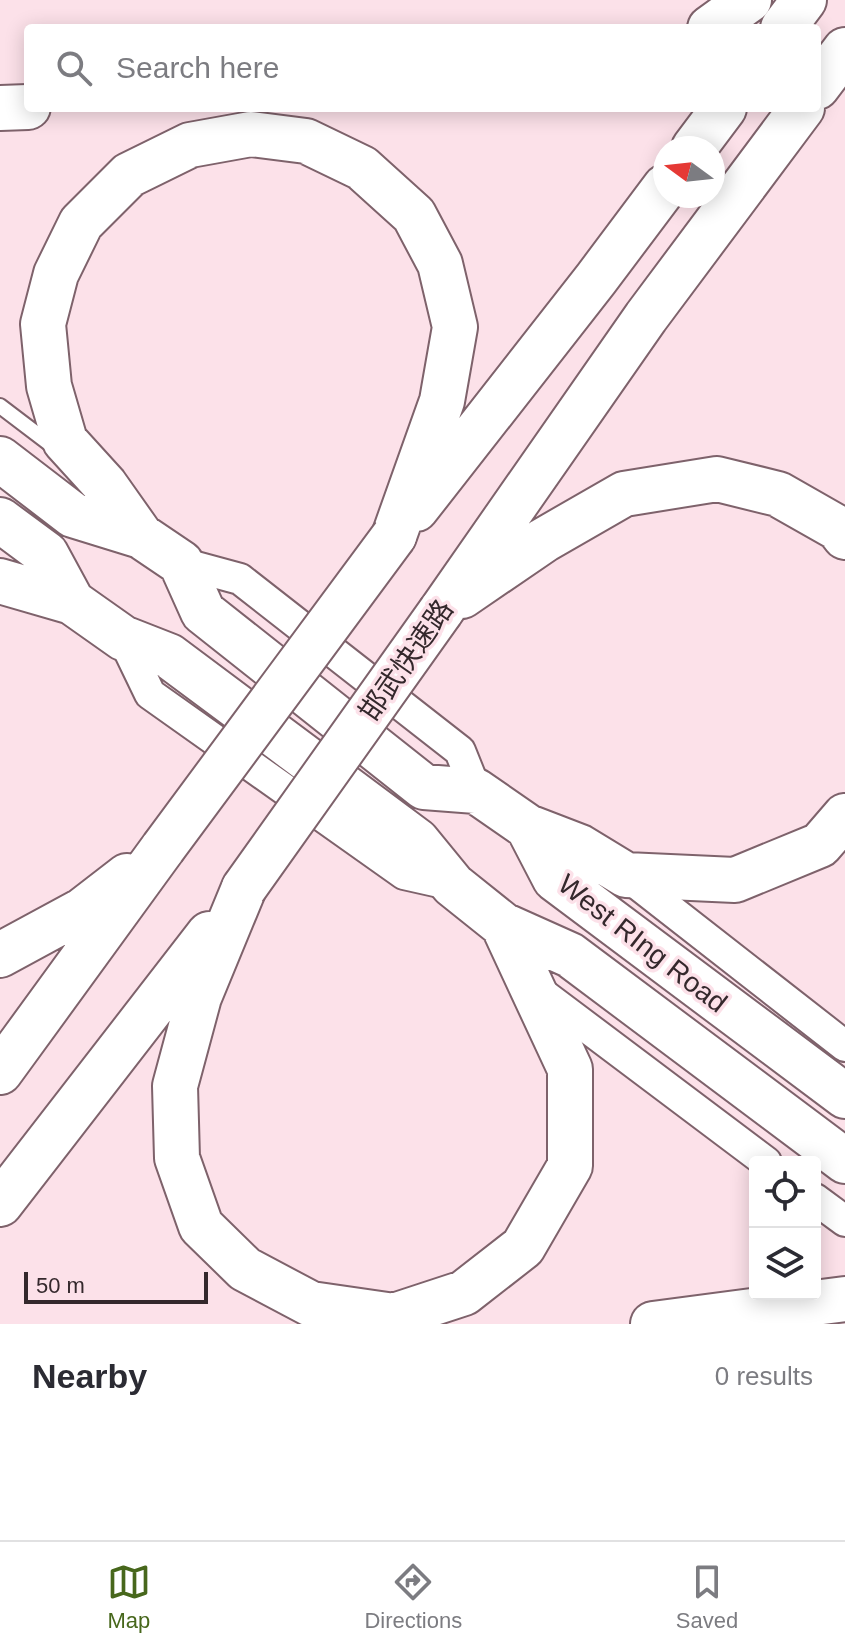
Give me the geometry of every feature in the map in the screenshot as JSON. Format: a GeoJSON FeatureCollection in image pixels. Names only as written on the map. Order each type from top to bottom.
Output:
{"type":"FeatureCollection","features":[{"type":"Feature","properties":{"kind":"highway"},"geometry":{"type":"LineString","coordinates":[[716,24],[749,0]]}},
{"type":"Feature","properties":{"kind":"highway"},"geometry":{"type":"LineString","coordinates":[[786,24],[804,0]]}},
{"type":"Feature","properties":{"kind":"highway"},"geometry":{"type":"LineString","coordinates":[[821,82],[845,50]]}},
{"type":"Feature","properties":{"kind":"highway"},"geometry":{"type":"LineString","coordinates":[[0,108],[24,107]]}},
{"type":"Feature","properties":{"kind":"highway"},"geometry":{"type":"LineString","coordinates":[[703,136],[721,112]]}},
{"type":"Feature","properties":{"kind":"highway","name":"邯武快速路"},"geometry":{"type":"LineString","coordinates":[[0,1204],[244,888],[646,317],[799,112]]}},
{"type":"Feature","properties":{"kind":"highway"},"geometry":{"type":"LineString","coordinates":[[141,536],[105,485],[65,441],[49,386],[43,324],[56,274],[81,223],[129,175],[190,145],[251,134],[306,141],[362,168],[414,215],[440,264],[455,327],[442,401],[394,536]]}},
{"type":"Feature","properties":{"kind":"highway"},"geometry":{"type":"LineString","coordinates":[[0,1072],[394,536],[653,203]]}},
{"type":"Feature","properties":{"kind":"highway","name":"West RIng Road"},"geometry":{"type":"LineString","coordinates":[[0,459],[73,515],[141,536],[181,563],[203,612],[424,787],[476,791],[528,827],[555,879],[845,1096]]}},
{"type":"Feature","properties":{"kind":"highway"},"geometry":{"type":"LineString","coordinates":[[441,611],[544,540],[624,494],[717,479],[778,494],[838,528],[845,537]]}},
{"type":"Feature","properties":{"kind":"highway","name":"West RIng Road"},"geometry":{"type":"LineString","coordinates":[[0,520],[46,554],[72,602],[123,638],[169,656],[417,841],[453,885],[503,925],[570,955],[845,1161]]}},
{"type":"Feature","properties":{"kind":"highway"},"geometry":{"type":"LineString","coordinates":[[2,580],[72,602]]}},
{"type":"Feature","properties":{"kind":"highway"},"geometry":{"type":"LineString","coordinates":[[528,827],[580,847],[626,875],[735,880],[820,845],[845,816]]}},
{"type":"Feature","properties":{"kind":"highway"},"geometry":{"type":"LineString","coordinates":[[0,955],[83,910],[163,848]]}},
{"type":"Feature","properties":{"kind":"highway"},"geometry":{"type":"LineString","coordinates":[[244,888],[199,997],[175,1086],[177,1158],[201,1226],[245,1269],[311,1304],[394,1316],[464,1293],[523,1247],[570,1166],[570,1069],[503,925]]}},
{"type":"Feature","properties":{"kind":"highway"},"geometry":{"type":"LineString","coordinates":[[653,1324],[845,1299]]}},
{"type":"Feature","properties":{"kind":"street"},"geometry":{"type":"LineString","coordinates":[[626,875],[845,1046]]}},
{"type":"Feature","properties":{"kind":"street"},"geometry":{"type":"LineString","coordinates":[[528,983],[758,1156]]}},
{"type":"Feature","properties":{"kind":"street"},"geometry":{"type":"LineString","coordinates":[[821,1203],[845,1221]]}},
{"type":"Feature","properties":{"kind":"lane"},"geometry":{"type":"LineString","coordinates":[[0,406],[105,485]]}}]}
